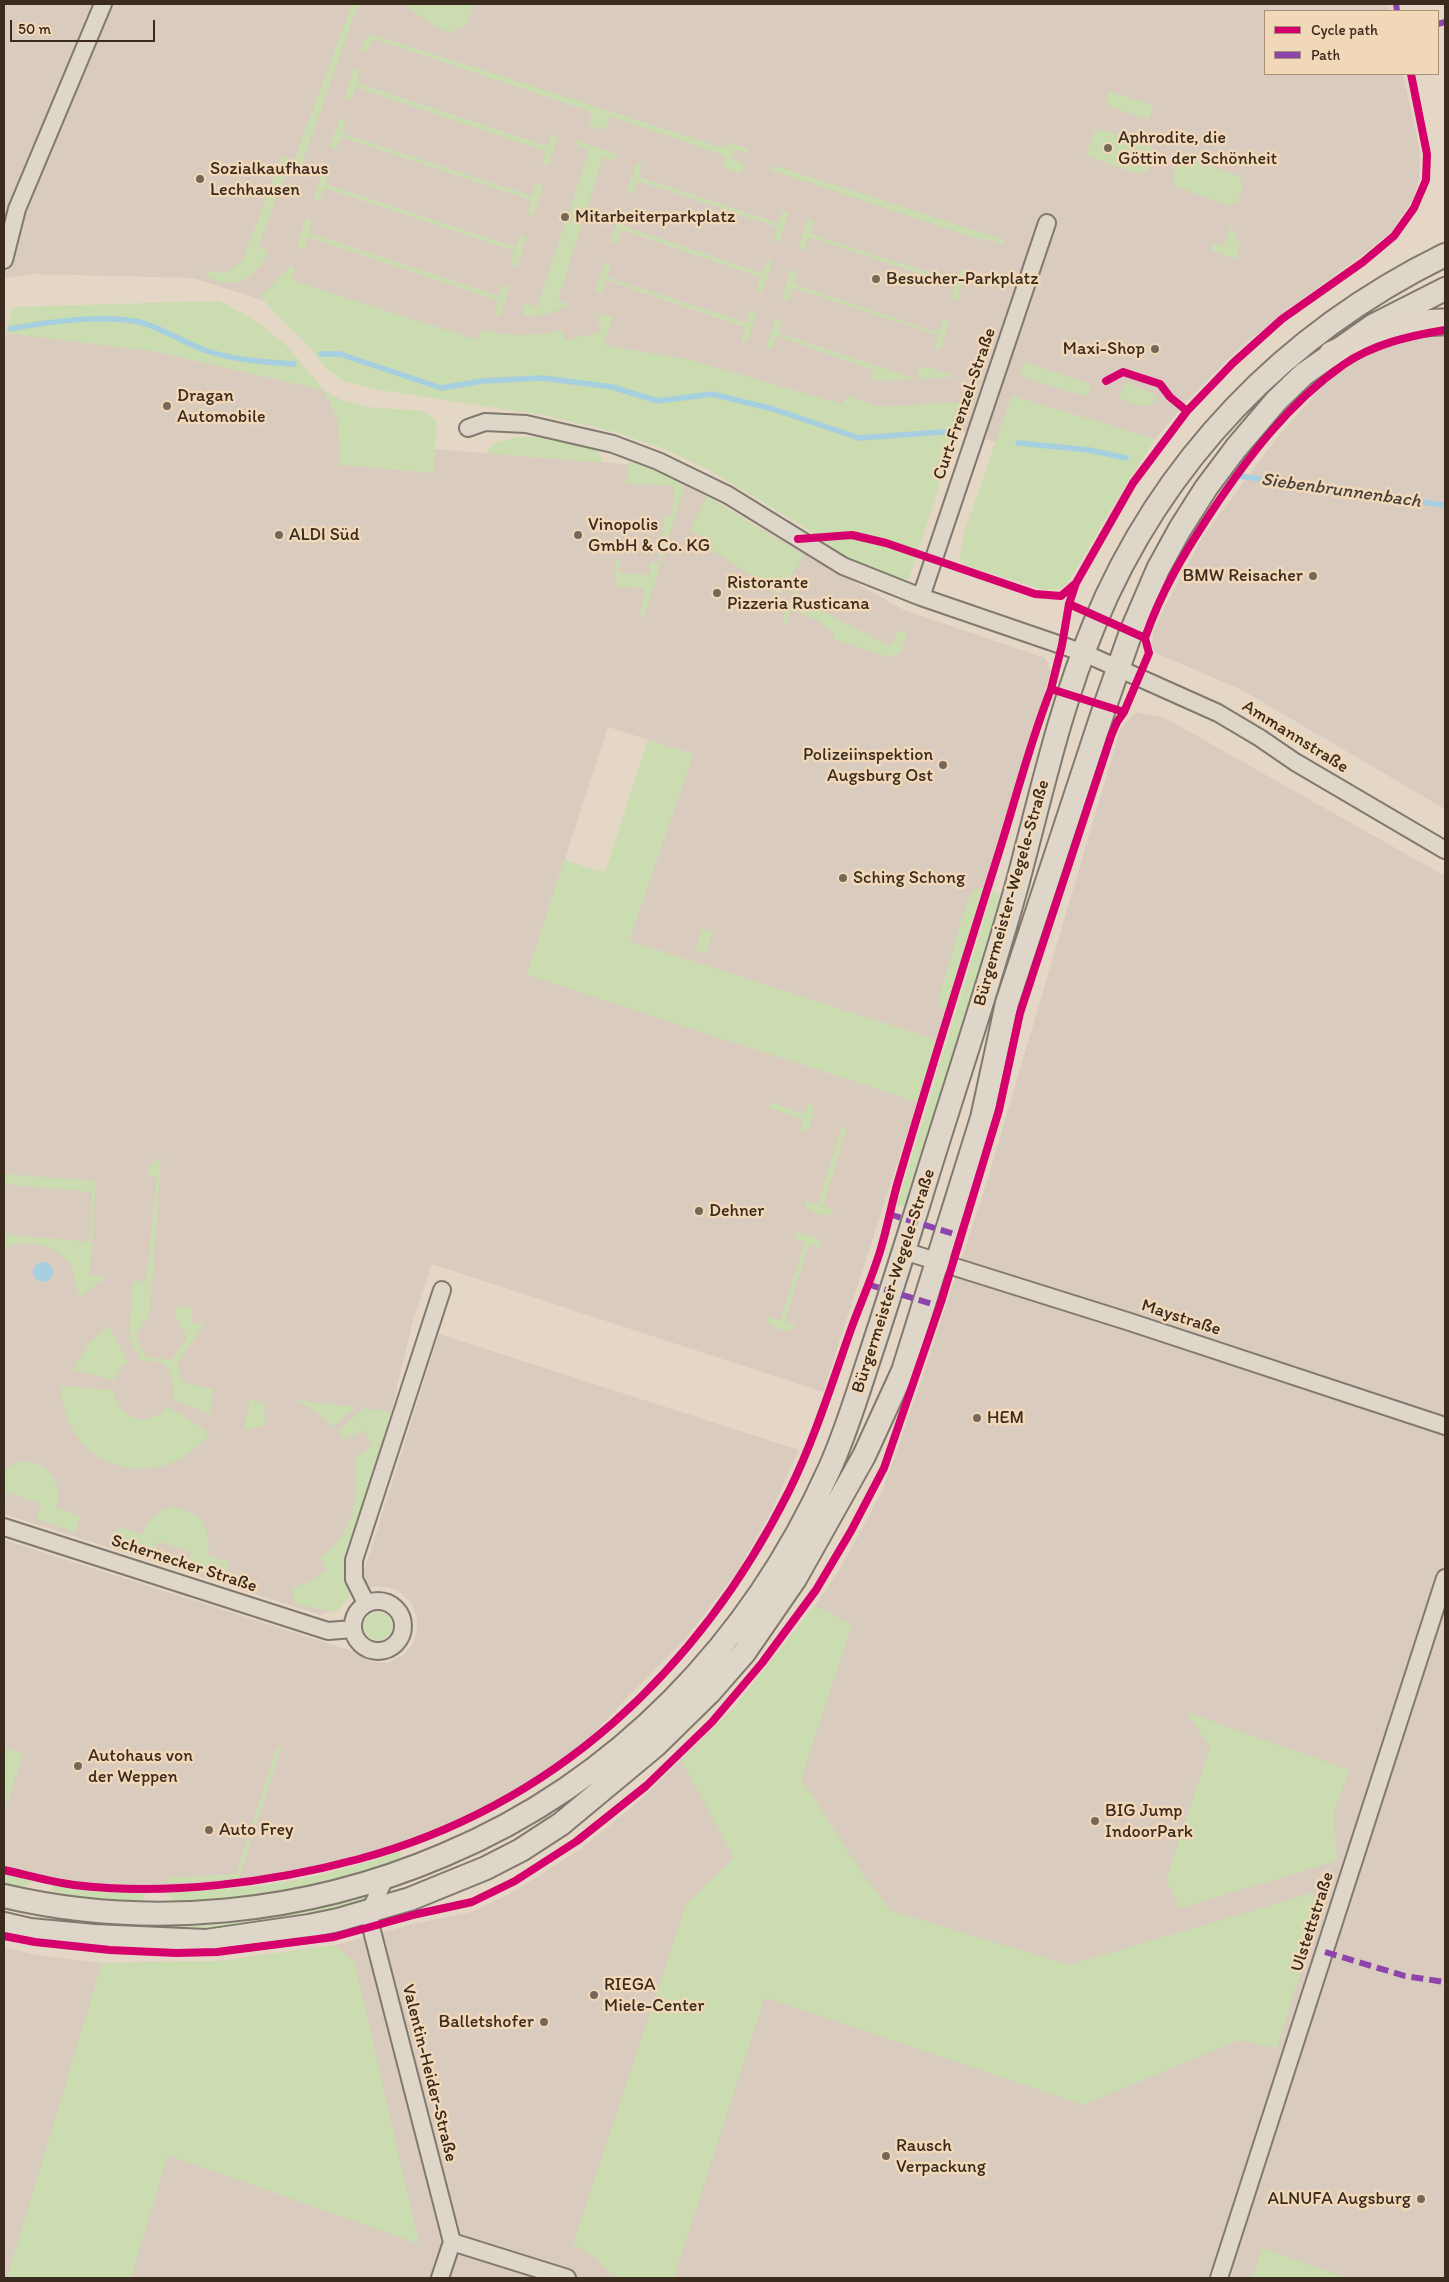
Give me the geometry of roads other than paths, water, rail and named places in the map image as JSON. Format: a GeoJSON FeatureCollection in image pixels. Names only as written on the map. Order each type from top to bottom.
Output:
{"type":"FeatureCollection","features":[{"type":"Feature","properties":{"kind":"main road","name":"Bürgermeister-Wegele-Straße"},"geometry":{"type":"LineString","coordinates":[[4,1896],[54,1906],[156,1914],[197,1912],[309,1898],[385,1878],[490,1834],[585,1777],[615,1754],[668,1705],[717,1653],[739,1625],[788,1552],[829,1470],[849,1422],[904,1251],[1011,903],[1042,787],[1084,653],[1117,574],[1151,514],[1183,467],[1239,402],[1301,346],[1345,312],[1442,252]]}},
{"type":"Feature","properties":{"kind":"main road","name":"Bürgermeister-Wegele-Straße"},"geometry":{"type":"LineString","coordinates":[[4,1924],[30,1930],[85,1935],[206,1940],[310,1926],[370,1911],[410,1898],[486,1868],[520,1850],[561,1824],[656,1745],[696,1708],[744,1653],[790,1586],[864,1456],[903,1371],[982,1118],[1008,1003],[1118,668],[1158,569],[1206,488],[1236,448],[1276,401],[1304,374],[1374,325],[1445,289]]}},
{"type":"Feature","properties":{"kind":"main road"},"geometry":{"type":"LineString","coordinates":[[1332,354],[1404,325],[1423,322],[1445,322]]}},
{"type":"Feature","properties":{"kind":"street"},"geometry":{"type":"LineString","coordinates":[[4,260],[17,208],[103,4]]}},
{"type":"Feature","properties":{"kind":"street","name":"Curt-Frenzel-Straße"},"geometry":{"type":"LineString","coordinates":[[922,597],[1047,224]]}},
{"type":"Feature","properties":{"kind":"street"},"geometry":{"type":"LineString","coordinates":[[468,428],[485,422],[517,423],[613,444],[658,461],[703,482],[843,566],[922,597],[1084,653],[1118,668]]}},
{"type":"Feature","properties":{"kind":"street","name":"Ammannstraße"},"geometry":{"type":"LineString","coordinates":[[1118,668],[1234,722],[1295,762],[1445,850]]}},
{"type":"Feature","properties":{"kind":"street","name":"Maystraße"},"geometry":{"type":"LineString","coordinates":[[904,1251],[1130,1322],[1445,1426]]}},
{"type":"Feature","properties":{"kind":"street"},"geometry":{"type":"LineString","coordinates":[[366,1603],[354,1579],[354,1560],[442,1290]]}},
{"type":"Feature","properties":{"kind":"street","name":"Schernecker Straße"},"geometry":{"type":"LineString","coordinates":[[4,1527],[328,1631],[353,1629]]}},
{"type":"Feature","properties":{"kind":"street","name":"Ulstettstraße"},"geometry":{"type":"LineString","coordinates":[[1219,2278],[1445,1578]]}},
{"type":"Feature","properties":{"kind":"street"},"geometry":{"type":"LineString","coordinates":[[380,1600],[394,1605],[402,1617],[402,1634],[392,1647],[375,1651],[360,1644],[353,1629],[355,1614],[366,1603],[380,1600]]}},
{"type":"Feature","properties":{"kind":"street"},"geometry":{"type":"LineString","coordinates":[[370,1911],[385,1878]]}},
{"type":"Feature","properties":{"kind":"street","name":"Valentin-Heider-Straße"},"geometry":{"type":"LineString","coordinates":[[370,1911],[371,1927],[452,2242]]}},
{"type":"Feature","properties":{"kind":"street"},"geometry":{"type":"LineString","coordinates":[[440,2278],[452,2242],[567,2278]]}},
{"type":"Feature","properties":{"kind":"water"},"geometry":{"type":"Polygon","coordinates":[[[43,1262],[50,1265],[53,1272],[50,1279],[43,1282],[36,1279],[33,1272],[36,1265],[43,1262]]]}},
{"type":"Feature","properties":{"kind":"waterway","name":"Siebenbrunnenbach"},"geometry":{"type":"LineString","coordinates":[[10,329],[74,320],[125,320],[148,325],[198,348],[228,357],[294,364]]}},
{"type":"Feature","properties":{"kind":"waterway","name":"Siebenbrunnenbach"},"geometry":{"type":"LineString","coordinates":[[321,354],[340,354],[441,388],[482,381],[543,378],[612,387],[658,401],[712,394],[773,409],[859,438],[956,431]]}},
{"type":"Feature","properties":{"kind":"waterway","name":"Siebenbrunnenbach"},"geometry":{"type":"LineString","coordinates":[[1018,443],[1089,450],[1126,458]]}},
{"type":"Feature","properties":{"kind":"waterway","name":"Siebenbrunnenbach"},"geometry":{"type":"LineString","coordinates":[[1237,476],[1280,481],[1325,491],[1445,505]]}},
{"type":"Feature","properties":{"kind":"place","name":"Aphrodite, die Göttin der Schönheit"},"geometry":{"type":"Point","coordinates":[1108,148]}},
{"type":"Feature","properties":{"kind":"place","name":"Sozialkaufhaus Lechhausen"},"geometry":{"type":"Point","coordinates":[200,179]}},
{"type":"Feature","properties":{"kind":"place","name":"Mitarbeiterparkplatz"},"geometry":{"type":"Point","coordinates":[565,217]}},
{"type":"Feature","properties":{"kind":"place","name":"Besucher-Parkplatz"},"geometry":{"type":"Point","coordinates":[876,279]}},
{"type":"Feature","properties":{"kind":"place","name":"Maxi-Shop"},"geometry":{"type":"Point","coordinates":[1155,349]}},
{"type":"Feature","properties":{"kind":"place","name":"Dragan Automobile"},"geometry":{"type":"Point","coordinates":[167,406]}},
{"type":"Feature","properties":{"kind":"place","name":"ALDI Süd"},"geometry":{"type":"Point","coordinates":[279,535]}},
{"type":"Feature","properties":{"kind":"place","name":"Vinopolis GmbH & Co. KG"},"geometry":{"type":"Point","coordinates":[578,535]}},
{"type":"Feature","properties":{"kind":"place","name":"BMW Reisacher"},"geometry":{"type":"Point","coordinates":[1313,576]}},
{"type":"Feature","properties":{"kind":"place","name":"Ristorante Pizzeria Rusticana"},"geometry":{"type":"Point","coordinates":[717,593]}},
{"type":"Feature","properties":{"kind":"place","name":"Polizeiinspektion Augsburg Ost"},"geometry":{"type":"Point","coordinates":[943,765]}},
{"type":"Feature","properties":{"kind":"place","name":"Sching Schong"},"geometry":{"type":"Point","coordinates":[843,878]}},
{"type":"Feature","properties":{"kind":"place","name":"Dehner"},"geometry":{"type":"Point","coordinates":[699,1211]}},
{"type":"Feature","properties":{"kind":"place","name":"HEM"},"geometry":{"type":"Point","coordinates":[977,1418]}},
{"type":"Feature","properties":{"kind":"place","name":"Autohaus von der Weppen"},"geometry":{"type":"Point","coordinates":[78,1766]}},
{"type":"Feature","properties":{"kind":"place","name":"BIG Jump IndoorPark"},"geometry":{"type":"Point","coordinates":[1095,1821]}},
{"type":"Feature","properties":{"kind":"place","name":"Auto Frey"},"geometry":{"type":"Point","coordinates":[209,1830]}},
{"type":"Feature","properties":{"kind":"place","name":"RIEGA Miele-Center"},"geometry":{"type":"Point","coordinates":[594,1995]}},
{"type":"Feature","properties":{"kind":"place","name":"Balletshofer"},"geometry":{"type":"Point","coordinates":[544,2022]}},
{"type":"Feature","properties":{"kind":"place","name":"Rausch Verpackung"},"geometry":{"type":"Point","coordinates":[886,2156]}},
{"type":"Feature","properties":{"kind":"place","name":"ALNUFA Augsburg"},"geometry":{"type":"Point","coordinates":[1421,2199]}}]}
